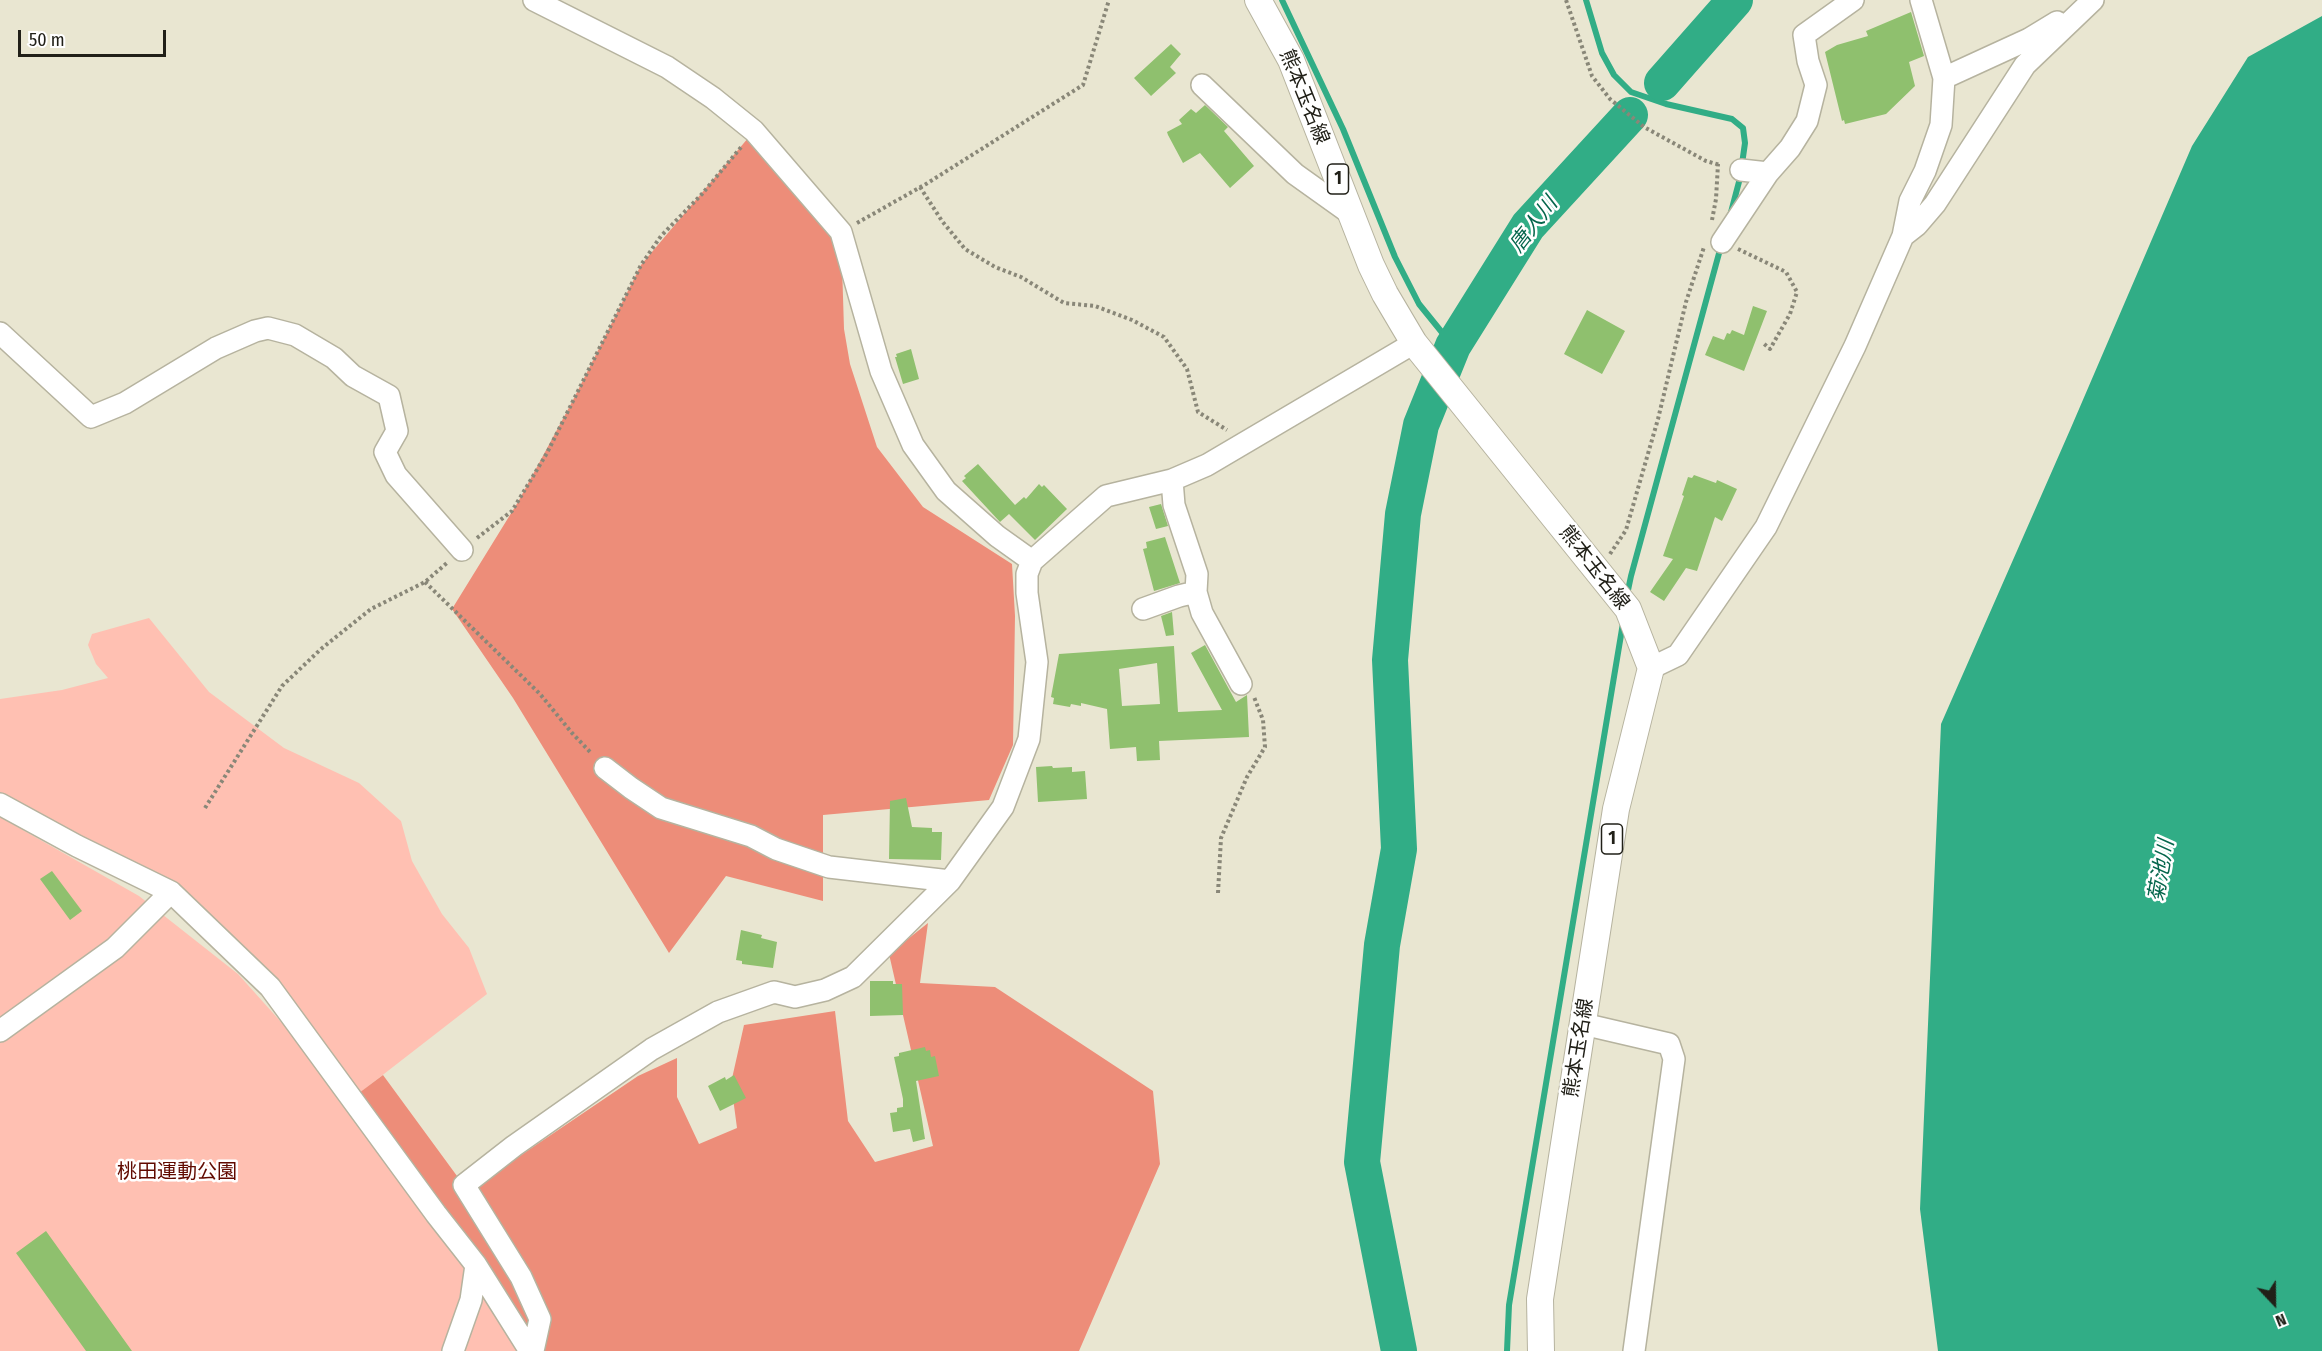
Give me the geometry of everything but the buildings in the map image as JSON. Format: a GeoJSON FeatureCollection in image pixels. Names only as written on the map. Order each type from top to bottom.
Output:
{"type":"FeatureCollection","features":[{"type":"Feature","properties":{"kind":"main road","name":"熊本玉名線"},"geometry":{"type":"LineString","coordinates":[[1258,0],[1291,60],[1385,294],[1419,349],[1629,609],[1650,668],[1616,809],[1540,1299],[1540,1351]]}},
{"type":"Feature","properties":{"kind":"street"},"geometry":{"type":"LineString","coordinates":[[534,0],[667,67],[754,131],[841,232],[880,371],[913,445],[946,492],[996,536],[1032,561]]}},
{"type":"Feature","properties":{"kind":"street"},"geometry":{"type":"LineString","coordinates":[[1716,237],[1790,148],[1807,121],[1816,85],[1808,61],[1804,35],[1853,0]]}},
{"type":"Feature","properties":{"kind":"street"},"geometry":{"type":"LineString","coordinates":[[1650,668],[1678,655],[1766,527],[1854,346],[1903,236],[1910,201],[1925,171],[1941,125],[1944,78],[1921,0]]}},
{"type":"Feature","properties":{"kind":"street"},"geometry":{"type":"LineString","coordinates":[[1944,78],[2030,39],[2092,0]]}},
{"type":"Feature","properties":{"kind":"street"},"geometry":{"type":"LineString","coordinates":[[1903,236],[1917,225],[1935,204],[2025,65],[2092,0]]}},
{"type":"Feature","properties":{"kind":"street"},"geometry":{"type":"LineString","coordinates":[[1202,85],[1295,174],[1351,214]]}},
{"type":"Feature","properties":{"kind":"street"},"geometry":{"type":"LineString","coordinates":[[1741,170],[1768,172]]}},
{"type":"Feature","properties":{"kind":"street"},"geometry":{"type":"LineString","coordinates":[[0,333],[91,417],[125,403],[216,348],[255,332],[268,328],[295,335],[334,358],[353,376],[389,396],[398,431],[385,452],[396,475],[462,550]]}},
{"type":"Feature","properties":{"kind":"street"},"geometry":{"type":"LineString","coordinates":[[531,1351],[540,1319],[521,1277],[464,1185],[514,1146],[652,1049],[718,1012],[774,992],[795,997],[825,990],[853,977],[950,881],[1003,807],[1029,739],[1037,662],[1027,592],[1028,574],[1032,561],[1106,496],[1172,480],[1207,465],[1419,349]]}},
{"type":"Feature","properties":{"kind":"street"},"geometry":{"type":"LineString","coordinates":[[1172,480],[1174,505],[1197,574],[1197,592],[1202,613],[1240,684]]}},
{"type":"Feature","properties":{"kind":"street"},"geometry":{"type":"LineString","coordinates":[[1143,609],[1197,592]]}},
{"type":"Feature","properties":{"kind":"street"},"geometry":{"type":"LineString","coordinates":[[605,768],[661,808],[751,836],[776,849],[829,867],[950,881]]}},
{"type":"Feature","properties":{"kind":"street"},"geometry":{"type":"LineString","coordinates":[[0,804],[77,846],[171,892],[270,987],[476,1265],[531,1351]]}},
{"type":"Feature","properties":{"kind":"street"},"geometry":{"type":"LineString","coordinates":[[0,1031],[115,948],[171,892]]}},
{"type":"Feature","properties":{"kind":"street"},"geometry":{"type":"LineString","coordinates":[[1583,1024],[1669,1044],[1674,1059],[1634,1351]]}},
{"type":"Feature","properties":{"kind":"street"},"geometry":{"type":"LineString","coordinates":[[453,1351],[471,1300],[476,1265]]}},
{"type":"Feature","properties":{"kind":"path"},"geometry":{"type":"LineString","coordinates":[[841,232],[920,187],[1083,85],[1110,0]]}},
{"type":"Feature","properties":{"kind":"path"},"geometry":{"type":"LineString","coordinates":[[1566,0],[1592,76],[1610,99],[1644,127],[1706,161],[1741,170]]}},
{"type":"Feature","properties":{"kind":"path"},"geometry":{"type":"LineString","coordinates":[[205,808],[282,686],[321,649],[370,609],[425,582],[512,511],[547,453],[641,265],[661,236],[702,194],[754,131]]}},
{"type":"Feature","properties":{"kind":"path"},"geometry":{"type":"LineString","coordinates":[[1597,570],[1626,530],[1658,419],[1686,302],[1716,237],[1718,164]]}},
{"type":"Feature","properties":{"kind":"path"},"geometry":{"type":"LineString","coordinates":[[920,187],[942,221],[965,249],[995,267],[1021,277],[1064,303],[1095,306],[1132,320],[1164,337],[1187,369],[1198,412],[1220,427],[1249,440]]}},
{"type":"Feature","properties":{"kind":"path"},"geometry":{"type":"LineString","coordinates":[[1716,237],[1786,272],[1797,292],[1790,314],[1770,349],[1763,343]]}},
{"type":"Feature","properties":{"kind":"path"},"geometry":{"type":"LineString","coordinates":[[425,582],[540,694],[605,768]]}},
{"type":"Feature","properties":{"kind":"path"},"geometry":{"type":"LineString","coordinates":[[1218,893],[1221,838],[1247,777],[1265,747],[1263,720],[1253,696],[1240,684]]}},
{"type":"Feature","properties":{"kind":"green space"},"geometry":{"type":"Polygon","coordinates":[[[149,618],[209,692],[284,748],[359,783],[401,821],[412,861],[442,914],[469,948],[487,994],[353,1098],[203,922],[0,804],[0,699],[62,690],[108,678],[96,664],[88,645],[92,634],[149,618]]]}},
{"type":"Feature","properties":{"kind":"green space","name":"桃田運動公園"},"geometry":{"type":"Polygon","coordinates":[[[0,817],[139,896],[238,974],[463,1225],[530,1351],[0,1351],[0,817]]]}},
{"type":"Feature","properties":{"kind":"shaded area"},"geometry":{"type":"Polygon","coordinates":[[[754,131],[841,232],[844,329],[850,364],[877,447],[923,507],[1012,564],[1015,616],[1013,745],[989,800],[823,815],[823,901],[726,876],[669,953],[513,698],[452,609],[518,502],[572,402],[641,265],[754,131]]]}},
{"type":"Feature","properties":{"kind":"shaded area"},"geometry":{"type":"Polygon","coordinates":[[[928,923],[920,983],[995,987],[1153,1091],[1160,1164],[1079,1351],[527,1351],[351,1099],[383,1075],[468,1191],[638,1076],[677,1058],[677,1097],[699,1144],[737,1128],[731,1083],[744,1025],[835,1011],[848,1121],[875,1162],[933,1146],[889,954],[928,923]]]}},
{"type":"Feature","properties":{"kind":"water","name":"菊池川"},"geometry":{"type":"Polygon","coordinates":[[[2322,16],[2322,1351],[1938,1351],[1920,1209],[1941,724],[2192,146],[2248,57],[2322,16]]]}},
{"type":"Feature","properties":{"kind":"waterway"},"geometry":{"type":"LineString","coordinates":[[1282,0],[1343,129],[1395,257],[1419,304],[1453,346]]}},
{"type":"Feature","properties":{"kind":"waterway"},"geometry":{"type":"LineString","coordinates":[[1586,0],[1602,53],[1614,75],[1631,92],[1666,104],[1732,119],[1743,128],[1745,143],[1740,178],[1730,216]]}},
{"type":"Feature","properties":{"kind":"waterway","name":"唐人川"},"geometry":{"type":"LineString","coordinates":[[1662,83],[1735,0]]}},
{"type":"Feature","properties":{"kind":"waterway"},"geometry":{"type":"LineString","coordinates":[[1399,1351],[1362,1162],[1382,945],[1399,849],[1390,660],[1403,514],[1421,425],[1453,346],[1528,226],[1630,115]]}},
{"type":"Feature","properties":{"kind":"waterway"},"geometry":{"type":"LineString","coordinates":[[1627,595],[1721,246]]}},
{"type":"Feature","properties":{"kind":"waterway"},"geometry":{"type":"LineString","coordinates":[[1507,1351],[1509,1305],[1623,623]]}}]}
